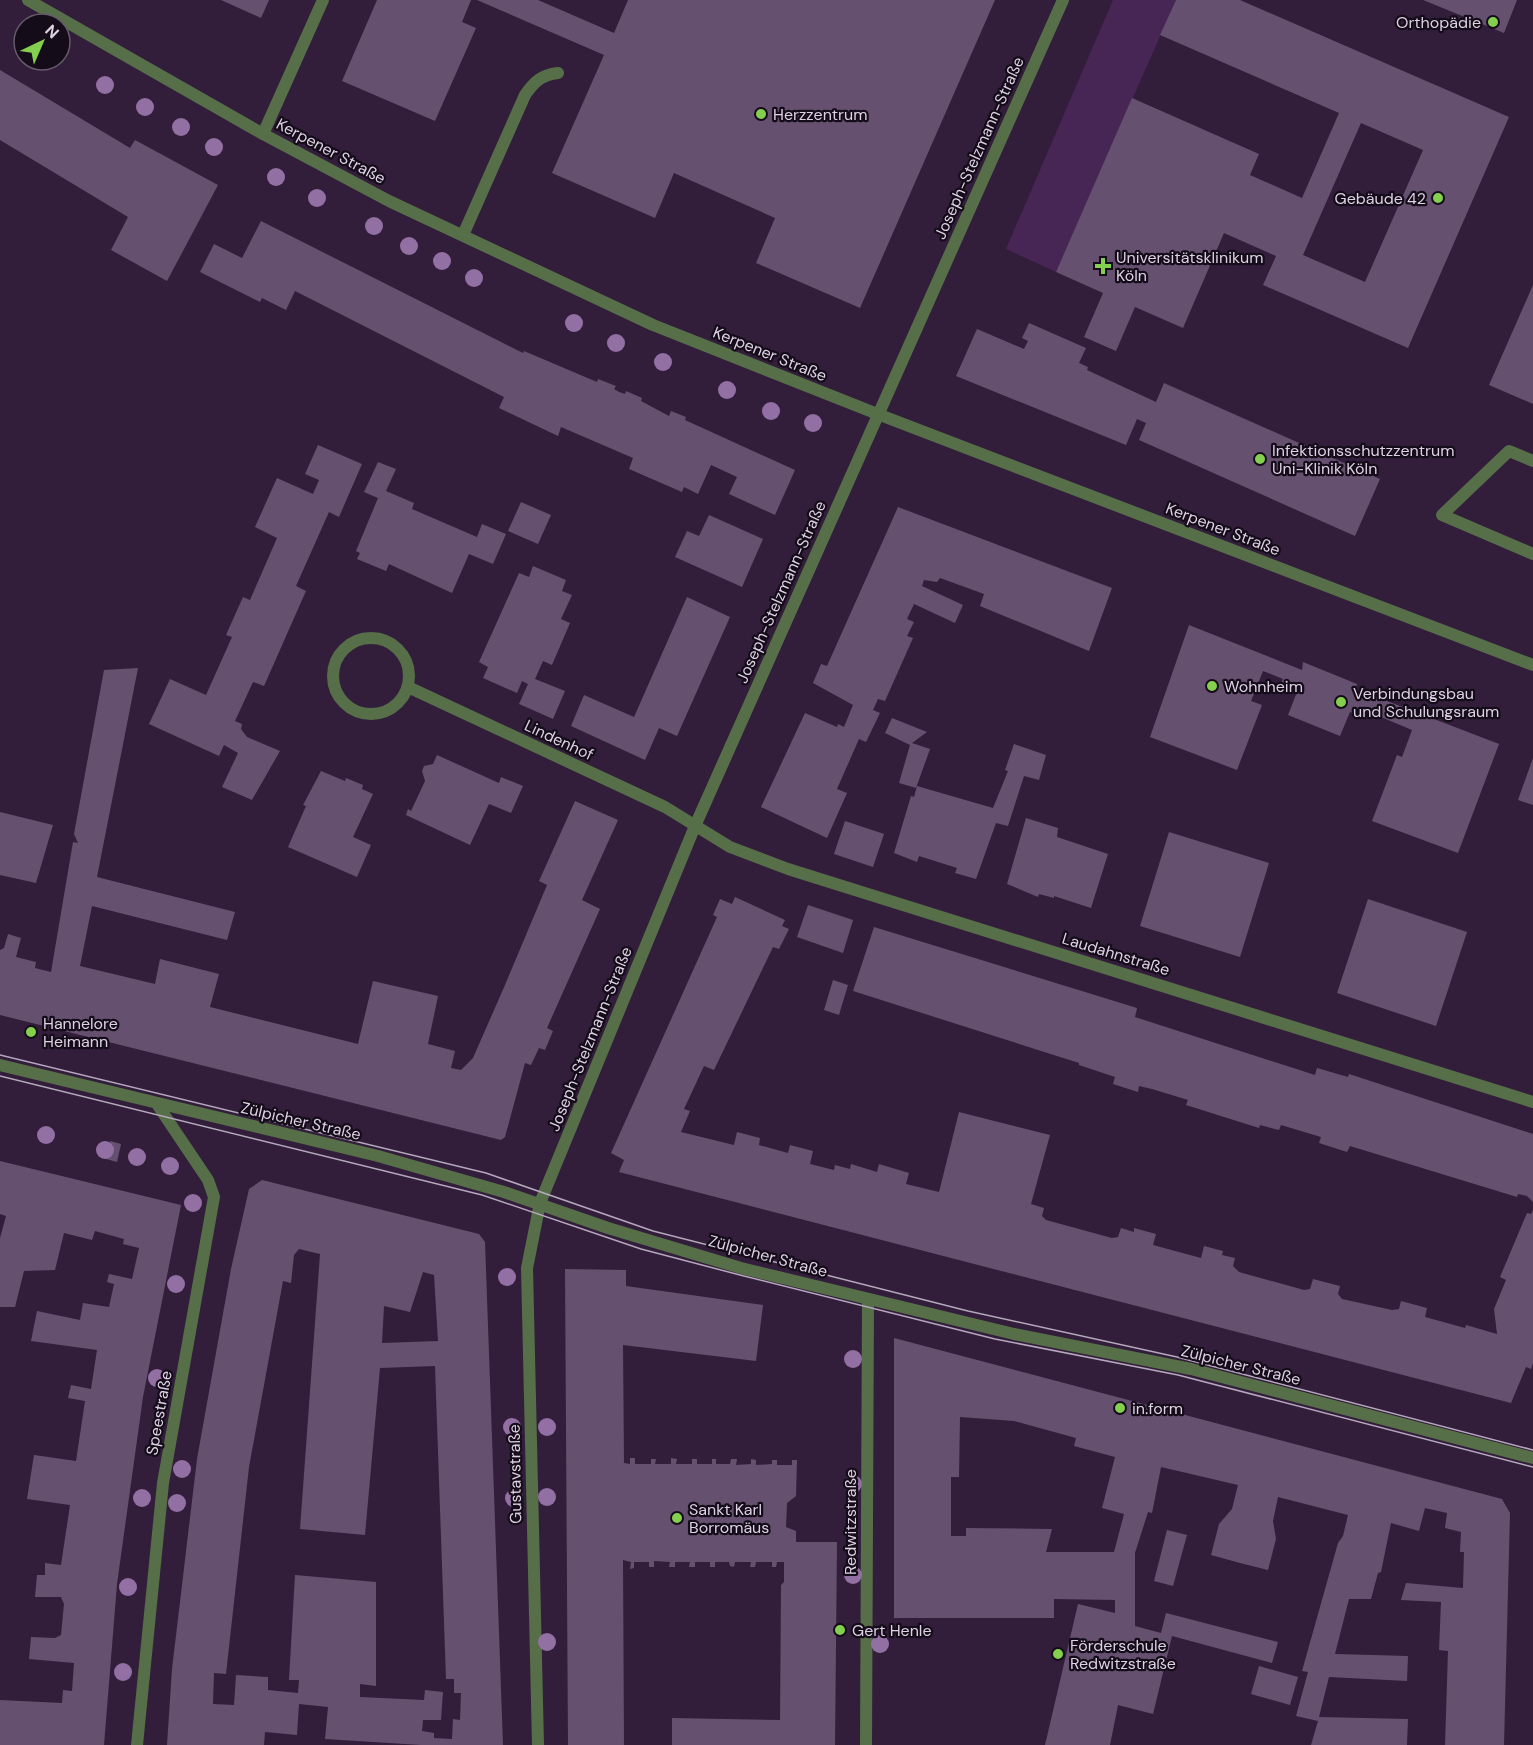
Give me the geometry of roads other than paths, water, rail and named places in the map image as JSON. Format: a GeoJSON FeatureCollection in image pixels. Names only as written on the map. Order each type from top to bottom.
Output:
{"type":"FeatureCollection","features":[{"type":"Feature","properties":{"kind":"street","name":"Kerpener Straße"},"geometry":{"type":"LineString","coordinates":[[28,0],[263,134],[389,201],[653,325],[880,415],[1533,665]]}},
{"type":"Feature","properties":{"kind":"street"},"geometry":{"type":"LineString","coordinates":[[263,134],[323,0]]}},
{"type":"Feature","properties":{"kind":"street","name":"Joseph-Stelzmann-Straße"},"geometry":{"type":"LineString","coordinates":[[540,1203],[695,826],[1063,0]]}},
{"type":"Feature","properties":{"kind":"street"},"geometry":{"type":"LineString","coordinates":[[463,235],[525,95],[535,80],[546,74],[558,73]]}},
{"type":"Feature","properties":{"kind":"street"},"geometry":{"type":"LineString","coordinates":[[1533,461],[1509,451],[1442,515],[1533,554]]}},
{"type":"Feature","properties":{"kind":"street"},"geometry":{"type":"LineString","coordinates":[[365,638],[374,638],[392,645],[405,659],[409,677],[408,687],[404,696],[391,709],[382,714],[363,714],[354,711],[339,698],[333,680],[333,670],[340,653],[347,646],[365,638]]}},
{"type":"Feature","properties":{"kind":"street","name":"Lindenhof"},"geometry":{"type":"LineString","coordinates":[[408,687],[665,807],[695,826]]}},
{"type":"Feature","properties":{"kind":"street","name":"Laudahnstraße"},"geometry":{"type":"LineString","coordinates":[[695,826],[730,847],[788,869],[1533,1102]]}},
{"type":"Feature","properties":{"kind":"street","name":"Zülpicher Straße"},"geometry":{"type":"LineString","coordinates":[[0,1065],[378,1156],[540,1203],[608,1228],[741,1268],[1014,1334],[1191,1369],[1533,1458]]}},
{"type":"Feature","properties":{"kind":"street","name":"Speestraße"},"geometry":{"type":"LineString","coordinates":[[137,1745],[163,1482],[214,1197],[208,1180],[157,1104]]}},
{"type":"Feature","properties":{"kind":"street","name":"Gustavstraße"},"geometry":{"type":"LineString","coordinates":[[538,1745],[528,1268],[540,1203]]}},
{"type":"Feature","properties":{"kind":"street","name":"Redwitzstraße"},"geometry":{"type":"LineString","coordinates":[[866,1745],[868,1299]]}},
{"type":"Feature","properties":{"kind":"tram line"},"geometry":{"type":"LineString","coordinates":[[0,1055],[486,1173],[653,1231],[968,1311],[1177,1357],[1533,1450]]}},
{"type":"Feature","properties":{"kind":"tram line"},"geometry":{"type":"LineString","coordinates":[[0,1076],[482,1195],[641,1249],[740,1275],[995,1339],[1178,1375],[1533,1467]]}},
{"type":"Feature","properties":{"kind":"place","name":"Orthopädie"},"geometry":{"type":"Point","coordinates":[1493,22]}},
{"type":"Feature","properties":{"kind":"place","name":"Herzzentrum"},"geometry":{"type":"Point","coordinates":[761,114]}},
{"type":"Feature","properties":{"kind":"place","name":"Gebäude 42"},"geometry":{"type":"Point","coordinates":[1438,198]}},
{"type":"Feature","properties":{"kind":"place","name":"Universitätsklinikum Köln"},"geometry":{"type":"Point","coordinates":[1103,266]}},
{"type":"Feature","properties":{"kind":"place","name":"Infektionsschutzzentrum Uni-Klinik Köln"},"geometry":{"type":"Point","coordinates":[1260,459]}},
{"type":"Feature","properties":{"kind":"place","name":"Wohnheim"},"geometry":{"type":"Point","coordinates":[1212,686]}},
{"type":"Feature","properties":{"kind":"place","name":"Verbindungsbau und Schulungsraum"},"geometry":{"type":"Point","coordinates":[1341,702]}},
{"type":"Feature","properties":{"kind":"place","name":"Hannelore Heimann"},"geometry":{"type":"Point","coordinates":[31,1032]}},
{"type":"Feature","properties":{"kind":"place","name":"in.form"},"geometry":{"type":"Point","coordinates":[1120,1408]}},
{"type":"Feature","properties":{"kind":"place","name":"Sankt Karl Borromäus"},"geometry":{"type":"Point","coordinates":[677,1518]}},
{"type":"Feature","properties":{"kind":"place","name":"Gert Henle"},"geometry":{"type":"Point","coordinates":[840,1630]}},
{"type":"Feature","properties":{"kind":"place","name":"Förderschule Redwitzstraße"},"geometry":{"type":"Point","coordinates":[1058,1654]}}]}
